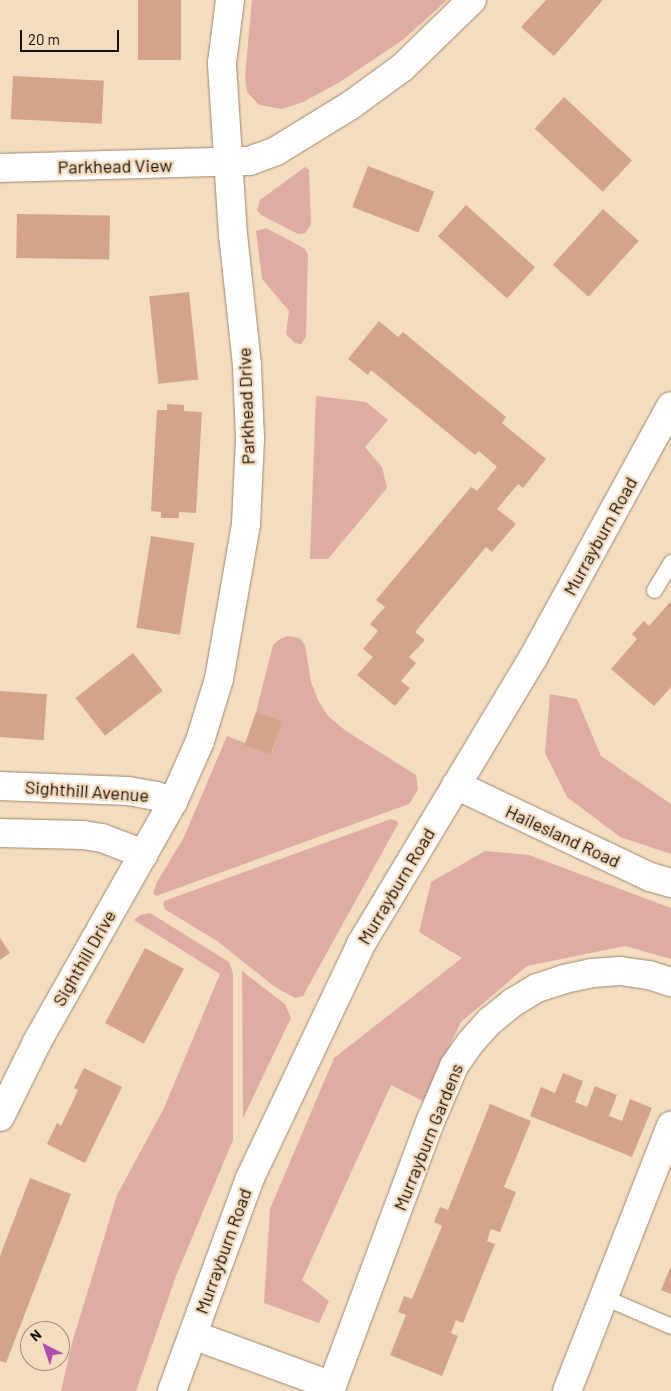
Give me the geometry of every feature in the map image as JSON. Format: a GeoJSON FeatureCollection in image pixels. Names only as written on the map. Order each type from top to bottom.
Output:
{"type":"FeatureCollection","features":[{"type":"Feature","properties":{"kind":"street","name":"Parkhead Drive"},"geometry":{"type":"LineString","coordinates":[[173,802],[200,740],[219,678],[246,524],[250,438],[247,365],[233,235],[230,162],[222,63],[230,0]]}},
{"type":"Feature","properties":{"kind":"street","name":"Parkhead View"},"geometry":{"type":"LineString","coordinates":[[0,168],[249,161],[276,151],[351,105],[403,67],[472,0]]}},
{"type":"Feature","properties":{"kind":"street","name":"Murrayburn Road"},"geometry":{"type":"LineString","coordinates":[[172,1391],[250,1178],[322,1022],[361,944],[533,658],[671,406]]}},
{"type":"Feature","properties":{"kind":"street","name":"Hailesland Road"},"geometry":{"type":"LineString","coordinates":[[456,785],[650,877],[671,883]]}},
{"type":"Feature","properties":{"kind":"street","name":"Sighthill Avenue"},"geometry":{"type":"LineString","coordinates":[[0,786],[128,791],[156,796],[173,802]]}},
{"type":"Feature","properties":{"kind":"street","name":"Sighthill Drive"},"geometry":{"type":"LineString","coordinates":[[0,1117],[37,1042],[173,802]]}},
{"type":"Feature","properties":{"kind":"street"},"geometry":{"type":"LineString","coordinates":[[0,833],[93,836],[144,854]]}},
{"type":"Feature","properties":{"kind":"street","name":"Murrayburn Gardens"},"geometry":{"type":"LineString","coordinates":[[193,1334],[331,1389],[431,1120],[454,1066],[470,1042],[490,1021],[512,1003],[537,988],[564,979],[592,973],[620,972],[649,975],[671,982]]}},
{"type":"Feature","properties":{"kind":"street"},"geometry":{"type":"LineString","coordinates":[[567,1391],[671,1126]]}},
{"type":"Feature","properties":{"kind":"lane"},"geometry":{"type":"LineString","coordinates":[[654,590],[671,562]]}},
{"type":"Feature","properties":{"kind":"lane"},"geometry":{"type":"LineString","coordinates":[[604,1297],[671,1326]]}},
{"type":"Feature","properties":{"kind":"shaded area"},"geometry":{"type":"Polygon","coordinates":[[[252,0],[447,0],[404,39],[340,82],[303,102],[282,109],[259,105],[247,92],[245,77],[252,0]]]}},
{"type":"Feature","properties":{"kind":"shaded area"},"geometry":{"type":"Polygon","coordinates":[[[305,167],[309,170],[311,225],[305,233],[298,234],[261,215],[257,210],[260,200],[305,167]]]}},
{"type":"Feature","properties":{"kind":"shaded area"},"geometry":{"type":"Polygon","coordinates":[[[266,228],[304,248],[308,254],[306,337],[301,344],[295,343],[286,334],[289,311],[262,279],[256,231],[266,228]]]}},
{"type":"Feature","properties":{"kind":"shaded area"},"geometry":{"type":"Polygon","coordinates":[[[316,396],[366,402],[388,420],[365,447],[382,467],[387,488],[328,559],[310,559],[316,396]]]}},
{"type":"Feature","properties":{"kind":"shaded area"},"geometry":{"type":"Polygon","coordinates":[[[288,636],[299,638],[305,645],[311,682],[319,702],[328,716],[346,731],[416,775],[418,790],[409,804],[156,896],[153,893],[157,882],[184,837],[227,736],[272,753],[282,721],[256,712],[273,645],[280,639],[288,636]]]}},
{"type":"Feature","properties":{"kind":"shaded area"},"geometry":{"type":"Polygon","coordinates":[[[550,694],[577,699],[601,756],[671,804],[671,854],[620,837],[567,797],[545,753],[550,694]]]}},
{"type":"Feature","properties":{"kind":"shaded area"},"geometry":{"type":"Polygon","coordinates":[[[391,819],[397,821],[398,824],[303,996],[295,998],[275,987],[217,941],[166,910],[163,905],[164,901],[391,819]]]}},
{"type":"Feature","properties":{"kind":"shaded area"},"geometry":{"type":"Polygon","coordinates":[[[485,851],[529,855],[671,908],[671,959],[625,946],[527,966],[461,1022],[423,1101],[391,1085],[302,1280],[329,1301],[319,1323],[264,1303],[270,1209],[334,1058],[462,958],[419,932],[431,882],[485,851]]]}},
{"type":"Feature","properties":{"kind":"shaded area"},"geometry":{"type":"Polygon","coordinates":[[[150,913],[229,962],[233,973],[233,1140],[176,1276],[136,1391],[61,1391],[66,1371],[70,1371],[72,1343],[117,1195],[164,1108],[220,974],[134,920],[140,915],[150,913]]]}},
{"type":"Feature","properties":{"kind":"shaded area"},"geometry":{"type":"Polygon","coordinates":[[[242,971],[285,1004],[291,1018],[243,1118],[242,971]]]}},
{"type":"Feature","properties":{"kind":"building"},"geometry":{"type":"Polygon","coordinates":[[[138,0],[181,0],[181,60],[138,60],[138,0]]]}},
{"type":"Feature","properties":{"kind":"building"},"geometry":{"type":"Polygon","coordinates":[[[546,0],[603,0],[554,56],[521,27],[546,0]]]}},
{"type":"Feature","properties":{"kind":"building"},"geometry":{"type":"Polygon","coordinates":[[[13,76],[104,81],[102,124],[11,119],[13,76]]]}},
{"type":"Feature","properties":{"kind":"building"},"geometry":{"type":"Polygon","coordinates":[[[564,97],[632,160],[603,192],[535,128],[564,97]]]}},
{"type":"Feature","properties":{"kind":"building"},"geometry":{"type":"Polygon","coordinates":[[[368,166],[434,191],[419,233],[352,207],[368,166]]]}},
{"type":"Feature","properties":{"kind":"building"},"geometry":{"type":"Polygon","coordinates":[[[466,205],[535,267],[507,298],[438,236],[466,205]]]}},
{"type":"Feature","properties":{"kind":"building"},"geometry":{"type":"Polygon","coordinates":[[[603,209],[639,241],[588,297],[553,265],[603,209]]]}},
{"type":"Feature","properties":{"kind":"building"},"geometry":{"type":"Polygon","coordinates":[[[17,214],[110,216],[109,260],[16,258],[17,214]]]}},
{"type":"Feature","properties":{"kind":"building"},"geometry":{"type":"Polygon","coordinates":[[[189,292],[198,380],[158,384],[149,296],[189,292]]]}},
{"type":"Feature","properties":{"kind":"building"},"geometry":{"type":"Polygon","coordinates":[[[379,321],[398,337],[403,332],[506,417],[502,423],[546,459],[523,488],[518,484],[497,509],[516,524],[492,552],[486,547],[415,632],[425,640],[409,657],[416,663],[401,681],[410,688],[395,706],[357,675],[373,657],[363,649],[378,631],[370,624],[385,607],[376,600],[471,487],[477,491],[497,467],[479,451],[475,455],[371,370],[368,375],[348,359],[379,321]]]}},
{"type":"Feature","properties":{"kind":"building"},"geometry":{"type":"Polygon","coordinates":[[[167,404],[184,405],[184,411],[202,412],[196,513],[179,512],[179,518],[161,518],[161,512],[151,511],[157,410],[167,410],[167,404]]]}},
{"type":"Feature","properties":{"kind":"building"},"geometry":{"type":"Polygon","coordinates":[[[151,536],[194,543],[180,635],[136,628],[151,536]]]}},
{"type":"Feature","properties":{"kind":"building"},"geometry":{"type":"Polygon","coordinates":[[[671,601],[671,687],[654,706],[611,669],[637,639],[632,634],[644,621],[649,626],[671,601]]]}},
{"type":"Feature","properties":{"kind":"building"},"geometry":{"type":"Polygon","coordinates":[[[133,653],[163,691],[105,736],[75,698],[133,653]]]}},
{"type":"Feature","properties":{"kind":"building"},"geometry":{"type":"Polygon","coordinates":[[[0,691],[47,694],[44,740],[0,737],[0,691]]]}},
{"type":"Feature","properties":{"kind":"building"},"geometry":{"type":"Polygon","coordinates":[[[256,712],[282,721],[271,754],[245,745],[256,712]]]}},
{"type":"Feature","properties":{"kind":"building"},"geometry":{"type":"Polygon","coordinates":[[[0,938],[10,953],[0,960],[0,938]]]}},
{"type":"Feature","properties":{"kind":"building"},"geometry":{"type":"Polygon","coordinates":[[[145,948],[184,969],[144,1044],[105,1023],[145,948]]]}},
{"type":"Feature","properties":{"kind":"building"},"geometry":{"type":"Polygon","coordinates":[[[84,1068],[122,1087],[85,1163],[47,1144],[57,1123],[61,1126],[78,1090],[74,1088],[84,1068]]]}},
{"type":"Feature","properties":{"kind":"building"},"geometry":{"type":"Polygon","coordinates":[[[563,1073],[583,1081],[575,1102],[587,1107],[595,1086],[617,1095],[609,1116],[622,1121],[630,1099],[652,1108],[632,1157],[530,1116],[541,1087],[555,1093],[563,1073]]]}},
{"type":"Feature","properties":{"kind":"building"},"geometry":{"type":"Polygon","coordinates":[[[490,1104],[531,1121],[504,1187],[516,1192],[500,1232],[491,1229],[487,1241],[495,1244],[463,1323],[456,1320],[451,1333],[458,1336],[442,1376],[390,1355],[406,1315],[398,1312],[404,1296],[412,1299],[442,1226],[434,1222],[440,1207],[448,1210],[490,1104]]]}},
{"type":"Feature","properties":{"kind":"building"},"geometry":{"type":"Polygon","coordinates":[[[30,1178],[71,1194],[22,1321],[20,1321],[20,1327],[6,1363],[0,1361],[0,1256],[30,1178]]]}},
{"type":"Feature","properties":{"kind":"building"},"geometry":{"type":"Polygon","coordinates":[[[671,1266],[671,1294],[661,1290],[671,1266]]]}}]}
